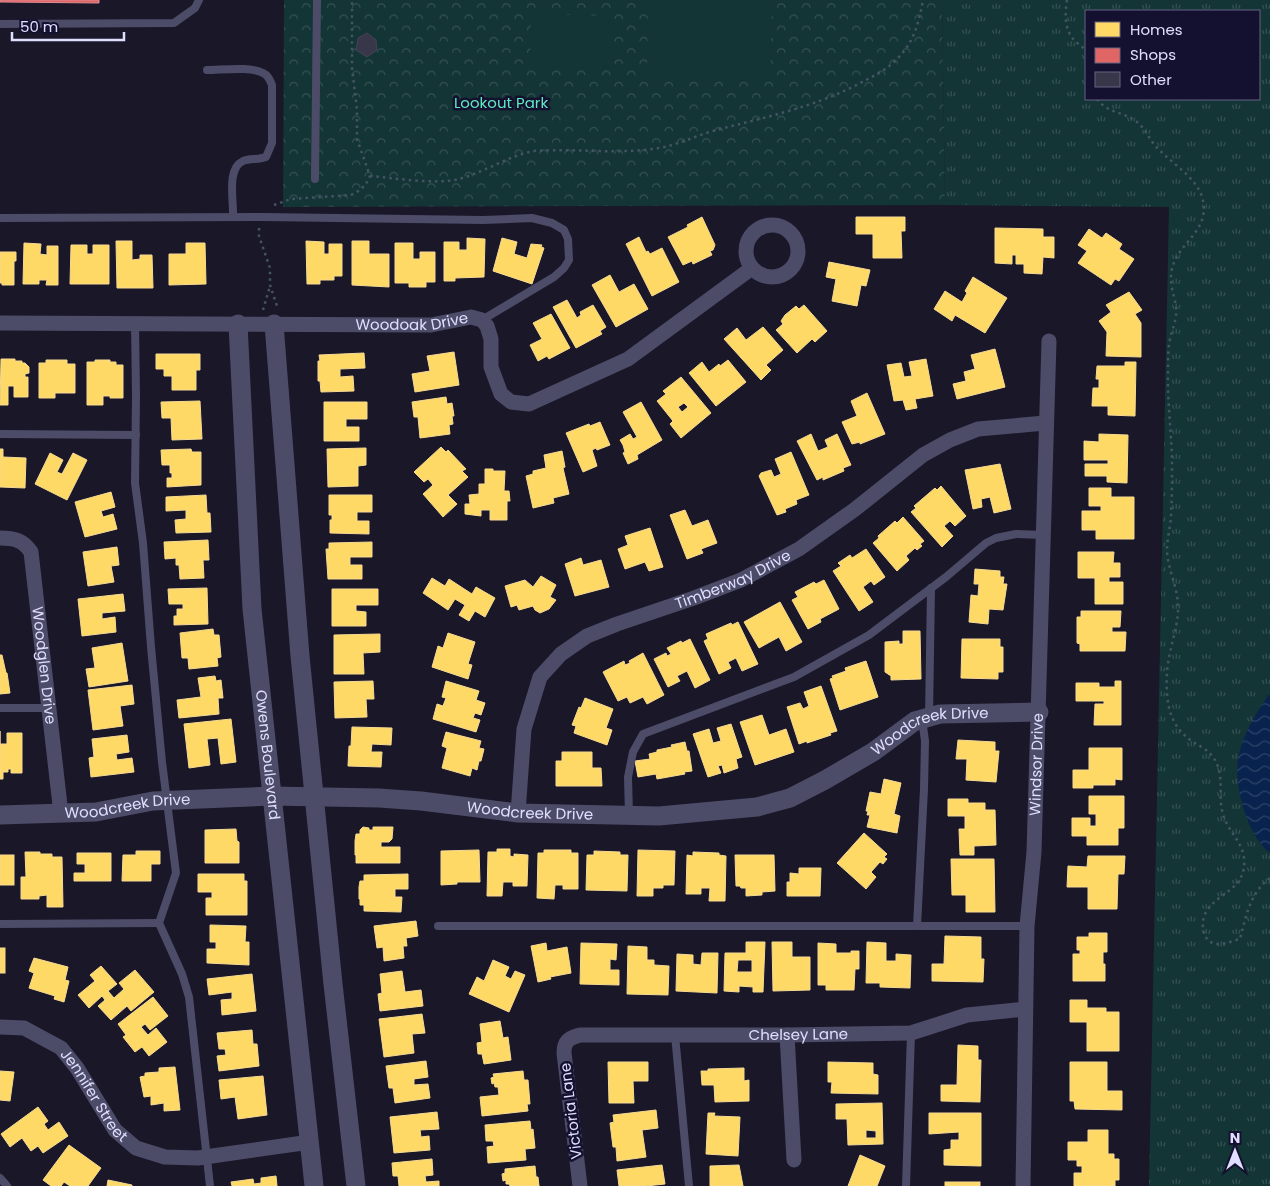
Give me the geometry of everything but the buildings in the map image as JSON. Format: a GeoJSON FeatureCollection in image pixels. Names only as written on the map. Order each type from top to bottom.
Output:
{"type":"FeatureCollection","features":[{"type":"Feature","properties":{"kind":"street","name":"Woodoak Drive"},"geometry":{"type":"LineString","coordinates":[[0,323],[238,324],[268,317],[431,325],[471,317],[482,320],[487,326],[491,339],[491,368],[501,394],[511,402],[529,404],[628,359],[680,323],[752,268]]}},
{"type":"Feature","properties":{"kind":"street"},"geometry":{"type":"LineString","coordinates":[[268,317],[313,796],[356,1186]]}},
{"type":"Feature","properties":{"kind":"street","name":"Owens Boulevard"},"geometry":{"type":"LineString","coordinates":[[238,324],[252,609],[314,1186]]}},
{"type":"Feature","properties":{"kind":"street","name":"Windsor Drive"},"geometry":{"type":"LineString","coordinates":[[1023,1186],[1027,926],[1034,852],[1049,341]]}},
{"type":"Feature","properties":{"kind":"street","name":"Timberway Drive"},"geometry":{"type":"LineString","coordinates":[[518,813],[524,729],[540,677],[561,654],[587,636],[741,580],[799,549],[854,510],[923,456],[950,440],[978,429],[1046,423]]}},
{"type":"Feature","properties":{"kind":"street","name":"Woodglen Drive"},"geometry":{"type":"LineString","coordinates":[[0,538],[13,538],[25,544],[30,552],[61,814]]}},
{"type":"Feature","properties":{"kind":"street","name":"Woodcreek Drive"},"geometry":{"type":"LineString","coordinates":[[0,815],[96,812],[153,801],[271,796],[420,801],[518,813],[659,816],[757,807],[790,798],[825,780],[873,752],[914,721],[940,714],[1038,712]]}},
{"type":"Feature","properties":{"kind":"street","name":"Chelsey Lane"},"geometry":{"type":"LineString","coordinates":[[570,1038],[580,1035],[910,1033],[967,1015],[1025,1009]]}},
{"type":"Feature","properties":{"kind":"street","name":"Jennifer Street"},"geometry":{"type":"LineString","coordinates":[[0,1027],[24,1028],[61,1048],[77,1068],[115,1130],[136,1148],[165,1157],[207,1156],[310,1142]]}},
{"type":"Feature","properties":{"kind":"street"},"geometry":{"type":"LineString","coordinates":[[787,1035],[794,1160]]}},
{"type":"Feature","properties":{"kind":"street","name":"Victoria Lane"},"geometry":{"type":"LineString","coordinates":[[570,1038],[564,1045],[564,1053],[580,1186]]}},
{"type":"Feature","properties":{"kind":"lane"},"geometry":{"type":"LineString","coordinates":[[0,24],[174,23],[195,8],[199,0]]}},
{"type":"Feature","properties":{"kind":"lane"},"geometry":{"type":"LineString","coordinates":[[315,180],[317,0]]}},
{"type":"Feature","properties":{"kind":"lane"},"geometry":{"type":"LineString","coordinates":[[207,70],[250,70],[262,72],[268,77],[272,86],[272,143],[266,156],[242,162],[235,166],[232,174],[233,217]]}},
{"type":"Feature","properties":{"kind":"lane"},"geometry":{"type":"LineString","coordinates":[[0,218],[233,217],[483,220],[532,218],[552,223],[564,230],[568,239],[569,250],[569,260],[564,268],[554,277],[482,320]]}},
{"type":"Feature","properties":{"kind":"lane"},"geometry":{"type":"LineString","coordinates":[[134,323],[136,396],[134,483],[143,543],[150,647],[176,873],[159,923],[182,974],[189,997],[210,1186]]}},
{"type":"Feature","properties":{"kind":"lane"},"geometry":{"type":"LineString","coordinates":[[0,434],[136,435]]}},
{"type":"Feature","properties":{"kind":"lane"},"geometry":{"type":"LineString","coordinates":[[629,815],[628,777],[633,752],[643,734],[794,677],[868,635],[931,588],[986,543],[996,538],[1016,534],[1043,535]]}},
{"type":"Feature","properties":{"kind":"lane"},"geometry":{"type":"LineString","coordinates":[[917,926],[931,588]]}},
{"type":"Feature","properties":{"kind":"lane"},"geometry":{"type":"LineString","coordinates":[[0,708],[48,708]]}},
{"type":"Feature","properties":{"kind":"lane"},"geometry":{"type":"LineString","coordinates":[[0,924],[159,923]]}},
{"type":"Feature","properties":{"kind":"lane"},"geometry":{"type":"LineString","coordinates":[[438,926],[1027,926]]}},
{"type":"Feature","properties":{"kind":"lane"},"geometry":{"type":"LineString","coordinates":[[906,1186],[910,1033]]}},
{"type":"Feature","properties":{"kind":"lane"},"geometry":{"type":"LineString","coordinates":[[675,1035],[689,1186]]}},
{"type":"Feature","properties":{"kind":"lane"},"geometry":{"type":"LineString","coordinates":[[0,1178],[7,1186]]}},
{"type":"Feature","properties":{"kind":"path"},"geometry":{"type":"LineString","coordinates":[[370,176],[418,180],[457,180],[523,153],[534,151],[628,151],[660,148],[713,131],[795,110],[852,88],[884,70],[897,60],[914,36],[919,23],[923,0]]}},
{"type":"Feature","properties":{"kind":"path"},"geometry":{"type":"LineString","coordinates":[[1067,0],[1065,18],[1067,28],[1074,40],[1085,50]]}},
{"type":"Feature","properties":{"kind":"path"},"geometry":{"type":"LineString","coordinates":[[1098,100],[1110,111],[1132,118],[1142,126],[1153,143],[1193,182],[1203,198],[1204,219],[1175,262],[1171,274],[1172,292],[1177,312],[1170,341],[1168,367],[1172,463],[1171,516],[1167,549],[1178,604],[1167,666],[1167,695],[1171,716],[1176,726],[1191,741],[1213,756],[1222,780],[1220,802],[1224,818],[1242,848],[1244,870],[1240,878],[1233,889],[1212,904],[1205,914],[1203,930],[1210,942],[1218,945],[1240,939],[1247,911],[1256,892],[1270,878]]}},
{"type":"Feature","properties":{"kind":"path"},"geometry":{"type":"LineString","coordinates":[[268,317],[270,285]]}},
{"type":"Feature","properties":{"kind":"green space","name":"Lookout Park"},"geometry":{"type":"Polygon","coordinates":[[[284,0],[942,0],[945,205],[283,207],[284,0]]]}},
{"type":"Feature","properties":{"kind":"green space"},"geometry":{"type":"Polygon","coordinates":[[[648,0],[772,0],[770,81],[647,78],[648,0]]]}},
{"type":"Feature","properties":{"kind":"green space"},"geometry":{"type":"Polygon","coordinates":[[[942,0],[1270,0],[1270,1186],[1149,1186],[1169,207],[945,205],[942,0]]]}},
{"type":"Feature","properties":{"kind":"green space"},"geometry":{"type":"Polygon","coordinates":[[[531,14],[614,16],[613,68],[530,66],[531,14]]]}},
{"type":"Feature","properties":{"kind":"water"},"geometry":{"type":"Polygon","coordinates":[[[1270,693],[1270,853],[1254,834],[1248,822],[1240,793],[1237,766],[1241,746],[1248,730],[1270,693]]]}}]}
